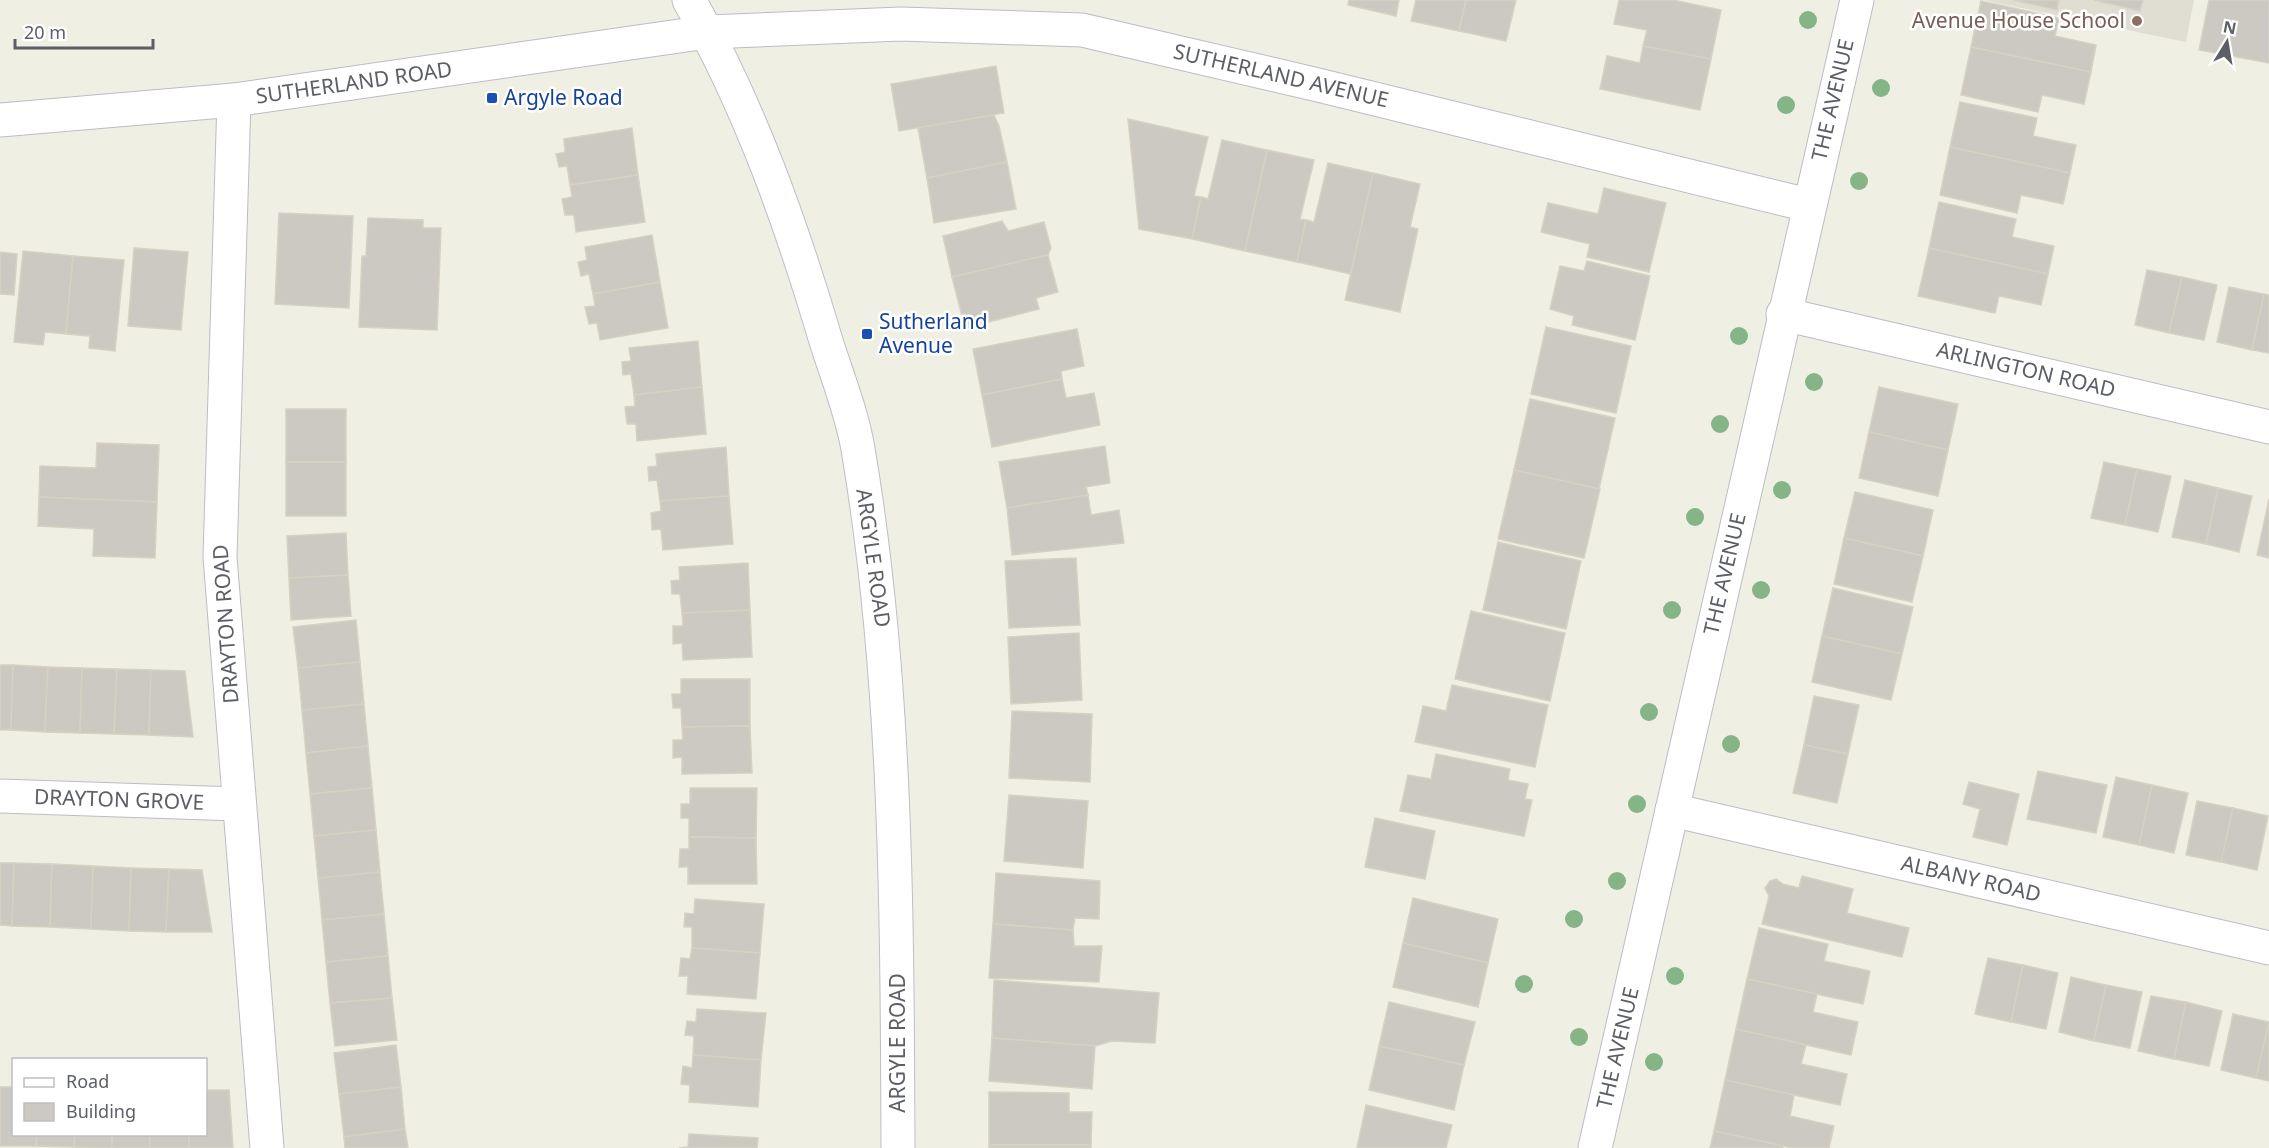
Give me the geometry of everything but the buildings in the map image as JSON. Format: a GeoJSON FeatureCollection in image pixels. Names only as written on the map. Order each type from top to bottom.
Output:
{"type":"FeatureCollection","features":[{"type":"Feature","properties":{"kind":"street","name":"ARGYLE ROAD"},"geometry":{"type":"LineString","coordinates":[[689,0],[739,94],[800,251],[857,446],[884,637],[897,942],[898,1148]]}},
{"type":"Feature","properties":{"kind":"street","name":"THE AVENUE"},"geometry":{"type":"LineString","coordinates":[[1595,1148],[1783,314],[1857,0]]}},
{"type":"Feature","properties":{"kind":"street","name":"SUTHERLAND AVENUE"},"geometry":{"type":"LineString","coordinates":[[707,32],[901,24],[1082,30],[1318,84],[1809,205]]}},
{"type":"Feature","properties":{"kind":"street","name":"SUTHERLAND ROAD"},"geometry":{"type":"LineString","coordinates":[[0,120],[234,100],[707,32]]}},
{"type":"Feature","properties":{"kind":"street","name":"DRAYTON ROAD"},"geometry":{"type":"LineString","coordinates":[[234,100],[220,557],[267,1148]]}},
{"type":"Feature","properties":{"kind":"street","name":"ARLINGTON ROAD"},"geometry":{"type":"LineString","coordinates":[[1783,314],[2269,427]]}},
{"type":"Feature","properties":{"kind":"street","name":"DRAYTON GROVE"},"geometry":{"type":"LineString","coordinates":[[0,796],[238,804]]}},
{"type":"Feature","properties":{"kind":"street","name":"ALBANY ROAD"},"geometry":{"type":"LineString","coordinates":[[1672,810],[2269,948]]}},
{"type":"Feature","properties":{"kind":"shaded area","name":"Avenue House School"},"geometry":{"type":"Polygon","coordinates":[[[1983,0],[2194,0],[2186,42],[1983,0]]]}},
{"type":"Feature","properties":{"kind":"place","name":"Avenue House School"},"geometry":{"type":"Point","coordinates":[2137,21]}},
{"type":"Feature","properties":{"kind":"place","name":"Argyle Road"},"geometry":{"type":"Point","coordinates":[492,98]}},
{"type":"Feature","properties":{"kind":"place","name":"Sutherland Avenue"},"geometry":{"type":"Point","coordinates":[867,334]}}]}
